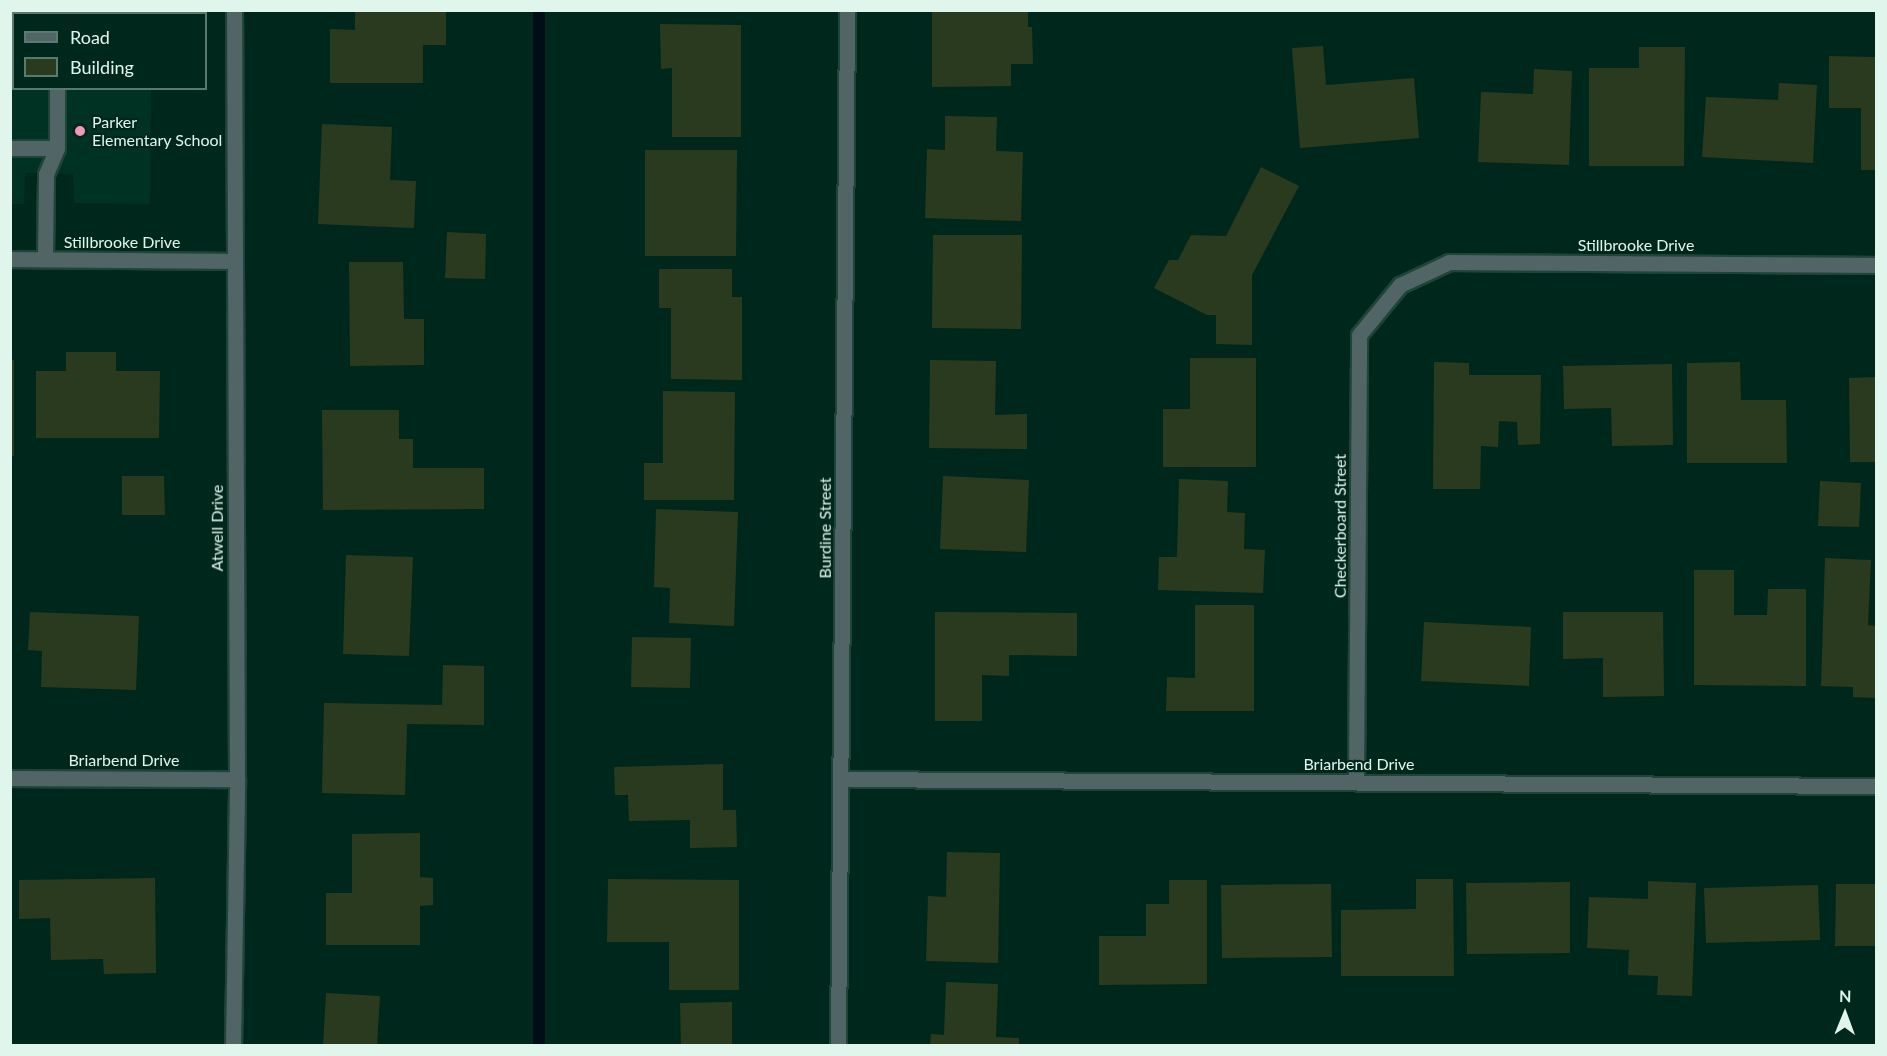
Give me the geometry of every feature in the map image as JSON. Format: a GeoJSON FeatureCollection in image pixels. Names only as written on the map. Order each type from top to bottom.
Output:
{"type":"FeatureCollection","features":[{"type":"Feature","properties":{"kind":"street","name":"Atwell Drive"},"geometry":{"type":"LineString","coordinates":[[234,10],[233,261],[237,778],[234,1046]]}},
{"type":"Feature","properties":{"kind":"street","name":"Burdine Street"},"geometry":{"type":"LineString","coordinates":[[838,1046],[847,10]]}},
{"type":"Feature","properties":{"kind":"street"},"geometry":{"type":"LineString","coordinates":[[45,259],[46,174],[57,148],[57,90]]}},
{"type":"Feature","properties":{"kind":"street"},"geometry":{"type":"LineString","coordinates":[[10,148],[57,148]]}},
{"type":"Feature","properties":{"kind":"street","name":"Stillbrooke Drive"},"geometry":{"type":"LineString","coordinates":[[10,259],[233,261]]}},
{"type":"Feature","properties":{"kind":"street","name":"Stillbrooke Drive"},"geometry":{"type":"LineString","coordinates":[[1400,285],[1449,262],[1876,265]]}},
{"type":"Feature","properties":{"kind":"street","name":"Checkerboard Street"},"geometry":{"type":"LineString","coordinates":[[1356,782],[1359,335],[1400,285]]}},
{"type":"Feature","properties":{"kind":"street","name":"Briarbend Drive"},"geometry":{"type":"LineString","coordinates":[[10,778],[237,778]]}},
{"type":"Feature","properties":{"kind":"street","name":"Briarbend Drive"},"geometry":{"type":"LineString","coordinates":[[842,779],[1876,786]]}},
{"type":"Feature","properties":{"kind":"shaded area","name":"Parker Elementary School"},"geometry":{"type":"Polygon","coordinates":[[[10,11],[151,11],[12,12],[12,90],[151,90],[150,204],[74,203],[73,174],[25,173],[24,204],[11,204],[10,11]]]}},
{"type":"Feature","properties":{"kind":"building"},"geometry":{"type":"Polygon","coordinates":[[[355,10],[446,10],[446,45],[423,45],[423,83],[330,83],[330,29],[355,30],[355,10]]]}},
{"type":"Feature","properties":{"kind":"building"},"geometry":{"type":"Polygon","coordinates":[[[932,10],[1028,10],[1028,27],[1032,27],[1033,64],[1011,64],[1011,86],[932,87],[932,10]]]}},
{"type":"Feature","properties":{"kind":"building"},"geometry":{"type":"Polygon","coordinates":[[[660,24],[741,25],[741,137],[672,137],[672,68],[661,69],[660,24]]]}},
{"type":"Feature","properties":{"kind":"building"},"geometry":{"type":"Polygon","coordinates":[[[1323,46],[1326,85],[1414,78],[1419,138],[1300,148],[1292,48],[1323,46]]]}},
{"type":"Feature","properties":{"kind":"building"},"geometry":{"type":"Polygon","coordinates":[[[1639,47],[1685,47],[1684,166],[1589,166],[1589,68],[1639,68],[1639,47]]]}},
{"type":"Feature","properties":{"kind":"building"},"geometry":{"type":"Polygon","coordinates":[[[1829,56],[1876,57],[1876,170],[1861,170],[1861,108],[1829,108],[1829,56]]]}},
{"type":"Feature","properties":{"kind":"building"},"geometry":{"type":"Polygon","coordinates":[[[1534,69],[1572,71],[1569,165],[1478,162],[1481,92],[1533,94],[1534,69]]]}},
{"type":"Feature","properties":{"kind":"building"},"geometry":{"type":"Polygon","coordinates":[[[1779,83],[1817,85],[1813,163],[1702,157],[1706,97],[1778,100],[1779,83]]]}},
{"type":"Feature","properties":{"kind":"building"},"geometry":{"type":"Polygon","coordinates":[[[945,116],[997,117],[996,151],[1023,152],[1021,221],[925,218],[927,149],[945,150],[945,116]]]}},
{"type":"Feature","properties":{"kind":"building"},"geometry":{"type":"Polygon","coordinates":[[[322,124],[392,127],[390,180],[416,181],[414,228],[318,224],[322,124]]]}},
{"type":"Feature","properties":{"kind":"building"},"geometry":{"type":"Polygon","coordinates":[[[645,150],[737,150],[736,256],[645,256],[645,150]]]}},
{"type":"Feature","properties":{"kind":"building"},"geometry":{"type":"Polygon","coordinates":[[[1261,167],[1299,186],[1252,275],[1252,345],[1216,344],[1216,315],[1207,315],[1154,288],[1169,260],[1178,260],[1191,235],[1226,236],[1261,167]]]}},
{"type":"Feature","properties":{"kind":"building"},"geometry":{"type":"Polygon","coordinates":[[[447,232],[486,234],[485,279],[445,278],[447,232]]]}},
{"type":"Feature","properties":{"kind":"building"},"geometry":{"type":"Polygon","coordinates":[[[933,235],[1022,235],[1021,329],[932,328],[933,235]]]}},
{"type":"Feature","properties":{"kind":"building"},"geometry":{"type":"Polygon","coordinates":[[[349,262],[403,262],[404,319],[424,319],[424,365],[350,366],[349,262]]]}},
{"type":"Feature","properties":{"kind":"building"},"geometry":{"type":"Polygon","coordinates":[[[659,269],[732,269],[732,297],[742,297],[742,380],[671,379],[671,308],[659,308],[659,269]]]}},
{"type":"Feature","properties":{"kind":"building"},"geometry":{"type":"Polygon","coordinates":[[[66,352],[116,352],[116,371],[160,371],[159,438],[36,438],[36,371],[66,371],[66,352]]]}},
{"type":"Feature","properties":{"kind":"building"},"geometry":{"type":"Polygon","coordinates":[[[1190,358],[1256,358],[1256,467],[1163,467],[1163,409],[1190,409],[1190,358]]]}},
{"type":"Feature","properties":{"kind":"building"},"geometry":{"type":"Polygon","coordinates":[[[10,360],[14,360],[14,456],[10,456],[10,360]]]}},
{"type":"Feature","properties":{"kind":"building"},"geometry":{"type":"Polygon","coordinates":[[[930,360],[996,361],[995,415],[1027,414],[1027,449],[929,448],[930,360]]]}},
{"type":"Feature","properties":{"kind":"building"},"geometry":{"type":"Polygon","coordinates":[[[1434,362],[1469,363],[1469,375],[1541,375],[1540,444],[1518,445],[1517,422],[1499,421],[1498,447],[1481,446],[1480,489],[1433,489],[1434,362]]]}},
{"type":"Feature","properties":{"kind":"building"},"geometry":{"type":"Polygon","coordinates":[[[1740,362],[1741,400],[1786,400],[1787,463],[1687,463],[1687,363],[1740,362]]]}},
{"type":"Feature","properties":{"kind":"building"},"geometry":{"type":"Polygon","coordinates":[[[1672,364],[1673,445],[1612,446],[1611,408],[1564,409],[1563,366],[1672,364]]]}},
{"type":"Feature","properties":{"kind":"building"},"geometry":{"type":"Polygon","coordinates":[[[1876,377],[1876,462],[1850,462],[1849,378],[1876,377]]]}},
{"type":"Feature","properties":{"kind":"building"},"geometry":{"type":"Polygon","coordinates":[[[663,391],[735,392],[734,500],[644,500],[644,463],[663,463],[663,391]]]}},
{"type":"Feature","properties":{"kind":"building"},"geometry":{"type":"Polygon","coordinates":[[[322,410],[399,410],[399,439],[413,439],[413,468],[484,468],[484,509],[323,510],[322,410]]]}},
{"type":"Feature","properties":{"kind":"building"},"geometry":{"type":"Polygon","coordinates":[[[122,476],[164,476],[165,515],[122,515],[122,476]]]}},
{"type":"Feature","properties":{"kind":"building"},"geometry":{"type":"Polygon","coordinates":[[[943,476],[1029,480],[1026,552],[940,549],[943,476]]]}},
{"type":"Feature","properties":{"kind":"building"},"geometry":{"type":"Polygon","coordinates":[[[1179,479],[1228,481],[1227,512],[1245,513],[1244,549],[1265,550],[1263,593],[1158,590],[1159,557],[1177,557],[1179,479]]]}},
{"type":"Feature","properties":{"kind":"building"},"geometry":{"type":"Polygon","coordinates":[[[1820,481],[1861,483],[1859,527],[1818,526],[1820,481]]]}},
{"type":"Feature","properties":{"kind":"building"},"geometry":{"type":"Polygon","coordinates":[[[656,509],[738,512],[734,626],[669,623],[670,588],[654,587],[656,509]]]}},
{"type":"Feature","properties":{"kind":"building"},"geometry":{"type":"Polygon","coordinates":[[[346,555],[413,557],[409,656],[343,654],[346,555]]]}},
{"type":"Feature","properties":{"kind":"building"},"geometry":{"type":"Polygon","coordinates":[[[1825,558],[1871,560],[1868,625],[1876,626],[1876,698],[1853,697],[1853,687],[1821,686],[1825,558]]]}},
{"type":"Feature","properties":{"kind":"building"},"geometry":{"type":"Polygon","coordinates":[[[1694,570],[1734,570],[1734,615],[1767,615],[1768,589],[1806,589],[1806,686],[1694,685],[1694,570]]]}},
{"type":"Feature","properties":{"kind":"building"},"geometry":{"type":"Polygon","coordinates":[[[1195,605],[1254,605],[1254,711],[1166,711],[1167,677],[1195,678],[1195,605]]]}},
{"type":"Feature","properties":{"kind":"building"},"geometry":{"type":"Polygon","coordinates":[[[30,612],[139,616],[136,690],[41,687],[42,651],[28,650],[30,612]]]}},
{"type":"Feature","properties":{"kind":"building"},"geometry":{"type":"Polygon","coordinates":[[[935,612],[1077,613],[1077,656],[1009,655],[1009,676],[982,675],[982,721],[935,721],[935,612]]]}},
{"type":"Feature","properties":{"kind":"building"},"geometry":{"type":"Polygon","coordinates":[[[1563,612],[1663,612],[1664,696],[1603,697],[1603,658],[1563,659],[1563,612]]]}},
{"type":"Feature","properties":{"kind":"building"},"geometry":{"type":"Polygon","coordinates":[[[1424,622],[1531,627],[1529,686],[1421,681],[1424,622]]]}},
{"type":"Feature","properties":{"kind":"building"},"geometry":{"type":"Polygon","coordinates":[[[632,637],[691,638],[690,688],[631,687],[632,637]]]}},
{"type":"Feature","properties":{"kind":"building"},"geometry":{"type":"Polygon","coordinates":[[[443,665],[484,666],[484,725],[407,724],[405,795],[322,793],[324,703],[442,705],[443,665]]]}},
{"type":"Feature","properties":{"kind":"building"},"geometry":{"type":"Polygon","coordinates":[[[723,764],[723,810],[736,810],[737,847],[690,848],[690,820],[629,821],[628,795],[615,795],[614,767],[723,764]]]}},
{"type":"Feature","properties":{"kind":"building"},"geometry":{"type":"Polygon","coordinates":[[[420,833],[420,877],[433,878],[433,905],[420,906],[420,945],[326,945],[326,893],[352,893],[352,834],[420,833]]]}},
{"type":"Feature","properties":{"kind":"building"},"geometry":{"type":"Polygon","coordinates":[[[947,852],[1000,853],[998,963],[926,961],[928,896],[946,897],[947,852]]]}},
{"type":"Feature","properties":{"kind":"building"},"geometry":{"type":"Polygon","coordinates":[[[155,878],[156,973],[104,974],[103,959],[51,960],[50,918],[19,919],[19,880],[155,878]]]}},
{"type":"Feature","properties":{"kind":"building"},"geometry":{"type":"Polygon","coordinates":[[[608,879],[739,880],[739,990],[669,990],[669,942],[607,942],[608,879]]]}},
{"type":"Feature","properties":{"kind":"building"},"geometry":{"type":"Polygon","coordinates":[[[1416,879],[1453,879],[1454,976],[1341,976],[1341,910],[1416,909],[1416,879]]]}},
{"type":"Feature","properties":{"kind":"building"},"geometry":{"type":"Polygon","coordinates":[[[1169,880],[1207,880],[1207,984],[1099,985],[1099,936],[1146,936],[1146,904],[1169,904],[1169,880]]]}},
{"type":"Feature","properties":{"kind":"building"},"geometry":{"type":"Polygon","coordinates":[[[1648,881],[1696,883],[1692,996],[1657,995],[1658,976],[1628,975],[1629,950],[1587,948],[1589,897],[1648,899],[1648,881]]]}},
{"type":"Feature","properties":{"kind":"building"},"geometry":{"type":"Polygon","coordinates":[[[1570,882],[1570,953],[1467,954],[1466,883],[1570,882]]]}},
{"type":"Feature","properties":{"kind":"building"},"geometry":{"type":"Polygon","coordinates":[[[1331,884],[1332,957],[1222,958],[1221,885],[1331,884]]]}},
{"type":"Feature","properties":{"kind":"building"},"geometry":{"type":"Polygon","coordinates":[[[1836,884],[1876,884],[1876,946],[1835,946],[1836,884]]]}},
{"type":"Feature","properties":{"kind":"building"},"geometry":{"type":"Polygon","coordinates":[[[1818,885],[1820,940],[1706,943],[1704,888],[1818,885]]]}},
{"type":"Feature","properties":{"kind":"building"},"geometry":{"type":"Polygon","coordinates":[[[946,982],[998,984],[996,1037],[1019,1038],[1019,1046],[930,1046],[931,1034],[944,1035],[946,982]]]}},
{"type":"Feature","properties":{"kind":"building"},"geometry":{"type":"Polygon","coordinates":[[[326,993],[380,996],[377,1046],[323,1046],[326,993]]]}},
{"type":"Feature","properties":{"kind":"building"},"geometry":{"type":"Polygon","coordinates":[[[732,1002],[732,1046],[681,1046],[680,1003],[732,1002]]]}},
{"type":"Feature","properties":{"kind":"waterway"},"geometry":{"type":"LineString","coordinates":[[539,10],[539,1046]]}},
{"type":"Feature","properties":{"kind":"place","name":"Parker Elementary School"},"geometry":{"type":"Point","coordinates":[80,131]}}]}
